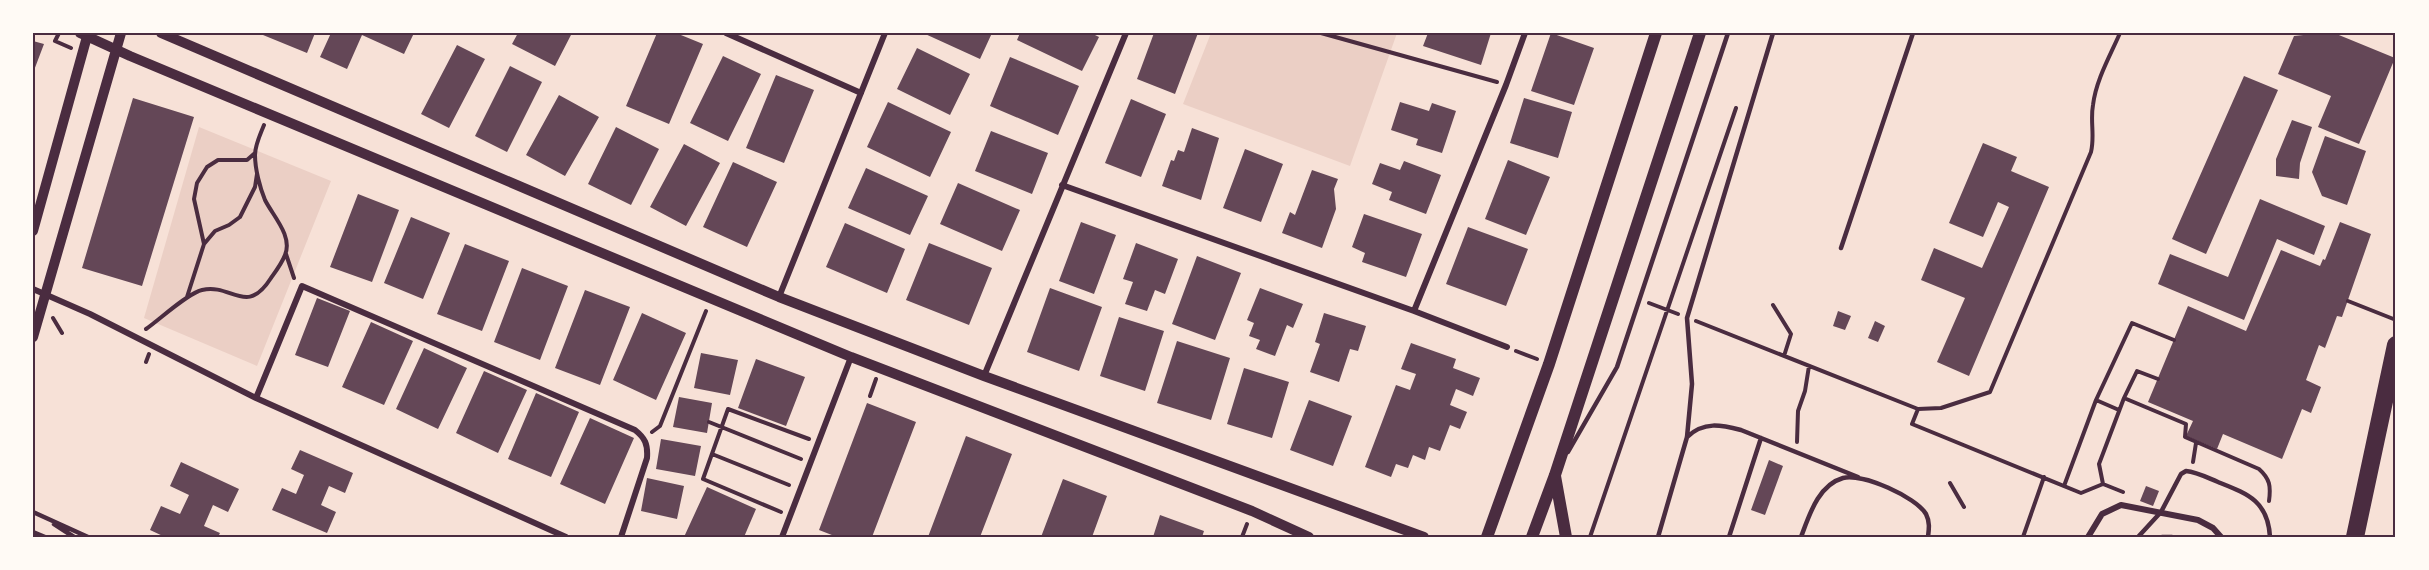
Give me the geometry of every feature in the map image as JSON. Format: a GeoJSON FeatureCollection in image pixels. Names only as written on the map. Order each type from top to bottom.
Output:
{"type":"FeatureCollection","features":[{"type":"Feature","properties":{"kind":"highway"},"geometry":{"type":"LineString","coordinates":[[2355,537],[2396,345]]}},
{"type":"Feature","properties":{"kind":"main road"},"geometry":{"type":"LineString","coordinates":[[1487,537],[1549,364],[1656,33]]}},
{"type":"Feature","properties":{"kind":"main road"},"geometry":{"type":"LineString","coordinates":[[1532,537],[1555,475],[1700,33]]}},
{"type":"Feature","properties":{"kind":"main road"},"geometry":{"type":"LineString","coordinates":[[1555,475],[1566,537]]}},
{"type":"Feature","properties":{"kind":"street"},"geometry":{"type":"LineString","coordinates":[[33,337],[121,33]]}},
{"type":"Feature","properties":{"kind":"street"},"geometry":{"type":"LineString","coordinates":[[160,33],[779,297],[984,376],[1424,537]]}},
{"type":"Feature","properties":{"kind":"street"},"geometry":{"type":"LineString","coordinates":[[726,33],[861,93]]}},
{"type":"Feature","properties":{"kind":"street"},"geometry":{"type":"LineString","coordinates":[[779,297],[885,33]]}},
{"type":"Feature","properties":{"kind":"street"},"geometry":{"type":"LineString","coordinates":[[984,376],[1126,33]]}},
{"type":"Feature","properties":{"kind":"street"},"geometry":{"type":"LineString","coordinates":[[1414,311],[1525,33]]}},
{"type":"Feature","properties":{"kind":"street"},"geometry":{"type":"LineString","coordinates":[[33,231],[85,34],[115,50],[850,357],[1252,511],[1309,537]]}},
{"type":"Feature","properties":{"kind":"street"},"geometry":{"type":"LineString","coordinates":[[1062,185],[1414,311],[1507,347]]}},
{"type":"Feature","properties":{"kind":"street"},"geometry":{"type":"LineString","coordinates":[[256,398],[302,286],[625,424],[645,438],[648,448],[647,458],[621,537]]}},
{"type":"Feature","properties":{"kind":"street"},"geometry":{"type":"LineString","coordinates":[[33,289],[136,337],[256,398],[566,537]]}},
{"type":"Feature","properties":{"kind":"street"},"geometry":{"type":"LineString","coordinates":[[782,537],[850,357]]}},
{"type":"Feature","properties":{"kind":"street"},"geometry":{"type":"LineString","coordinates":[[2088,537],[2102,514],[2121,505],[2198,520],[2213,528],[2221,537]]}},
{"type":"Feature","properties":{"kind":"lane"},"geometry":{"type":"LineString","coordinates":[[1555,475],[1617,367],[1728,33]]}},
{"type":"Feature","properties":{"kind":"lane"},"geometry":{"type":"LineString","coordinates":[[1658,537],[1688,437],[1692,384],[1687,318],[1773,33]]}},
{"type":"Feature","properties":{"kind":"lane"},"geometry":{"type":"LineString","coordinates":[[1840,248],[1913,33]]}},
{"type":"Feature","properties":{"kind":"lane"},"geometry":{"type":"LineString","coordinates":[[1688,437],[1695,429],[1713,425],[1741,430],[1860,477],[1908,497],[1925,512],[1929,522],[1928,537]]}},
{"type":"Feature","properties":{"kind":"lane"},"geometry":{"type":"LineString","coordinates":[[1729,537],[1761,438]]}},
{"type":"Feature","properties":{"kind":"lane"},"geometry":{"type":"LineString","coordinates":[[2138,537],[2160,512],[2181,474],[2192,471],[2247,494],[2262,507],[2267,517],[2270,537]]}},
{"type":"Feature","properties":{"kind":"lane"},"geometry":{"type":"LineString","coordinates":[[1801,537],[1813,507],[1822,494],[1832,484],[1843,478],[1860,477]]}},
{"type":"Feature","properties":{"kind":"lane"},"geometry":{"type":"LineString","coordinates":[[35,513],[74,537]]}},
{"type":"Feature","properties":{"kind":"lane"},"geometry":{"type":"LineString","coordinates":[[35,513],[88,537]]}},
{"type":"Feature","properties":{"kind":"lane"},"geometry":{"type":"LineString","coordinates":[[33,532],[45,537]]}},
{"type":"Feature","properties":{"kind":"lane"},"geometry":{"type":"LineString","coordinates":[[2162,537],[2172,537]]}},
{"type":"Feature","properties":{"kind":"path"},"geometry":{"type":"LineString","coordinates":[[55,41],[59,33]]}},
{"type":"Feature","properties":{"kind":"path"},"geometry":{"type":"LineString","coordinates":[[1321,33],[1506,85]]}},
{"type":"Feature","properties":{"kind":"path"},"geometry":{"type":"LineString","coordinates":[[1640,299],[1918,409],[1941,408],[1990,392],[2091,152],[2094,137],[2092,106],[2120,33]]}},
{"type":"Feature","properties":{"kind":"path"},"geometry":{"type":"LineString","coordinates":[[1590,537],[1739,100]]}},
{"type":"Feature","properties":{"kind":"path"},"geometry":{"type":"LineString","coordinates":[[204,244],[194,198],[197,183],[207,167],[218,160],[247,160],[255,152],[269,113]]}},
{"type":"Feature","properties":{"kind":"path"},"geometry":{"type":"LineString","coordinates":[[255,152],[264,197],[279,223],[286,242],[286,253],[292,276],[302,286]]}},
{"type":"Feature","properties":{"kind":"path"},"geometry":{"type":"LineString","coordinates":[[187,299],[204,244],[215,231],[240,217],[255,187],[257,170]]}},
{"type":"Feature","properties":{"kind":"path"},"geometry":{"type":"LineString","coordinates":[[136,337],[193,293],[204,289],[246,297],[255,296],[264,290],[286,253]]}},
{"type":"Feature","properties":{"kind":"path"},"geometry":{"type":"LineString","coordinates":[[645,438],[660,426],[711,299]]}},
{"type":"Feature","properties":{"kind":"path"},"geometry":{"type":"LineString","coordinates":[[2348,301],[2396,320]]}},
{"type":"Feature","properties":{"kind":"path"},"geometry":{"type":"LineString","coordinates":[[1773,305],[1791,334],[1784,356]]}},
{"type":"Feature","properties":{"kind":"path"},"geometry":{"type":"LineString","coordinates":[[51,314],[62,333]]}},
{"type":"Feature","properties":{"kind":"path"},"geometry":{"type":"LineString","coordinates":[[2064,486],[2096,400],[2132,322],[2174,340]]}},
{"type":"Feature","properties":{"kind":"path"},"geometry":{"type":"LineString","coordinates":[[1507,347],[1549,364]]}},
{"type":"Feature","properties":{"kind":"path"},"geometry":{"type":"LineString","coordinates":[[1796,453],[1798,411],[1805,392],[1809,366]]}},
{"type":"Feature","properties":{"kind":"path"},"geometry":{"type":"LineString","coordinates":[[2103,484],[2099,464],[2119,410],[2137,371],[2158,379]]}},
{"type":"Feature","properties":{"kind":"path"},"geometry":{"type":"LineString","coordinates":[[2124,398],[2186,424],[2185,437],[2259,469],[2267,476],[2271,488],[2267,517]]}},
{"type":"Feature","properties":{"kind":"path"},"geometry":{"type":"LineString","coordinates":[[2096,400],[2119,410]]}},
{"type":"Feature","properties":{"kind":"path"},"geometry":{"type":"LineString","coordinates":[[790,516],[703,479],[728,409],[762,419],[818,443]]}},
{"type":"Feature","properties":{"kind":"path"},"geometry":{"type":"LineString","coordinates":[[1918,409],[1912,424],[2081,493],[2103,484],[2130,495],[2132,506]]}},
{"type":"Feature","properties":{"kind":"path"},"geometry":{"type":"LineString","coordinates":[[709,422],[811,462]]}},
{"type":"Feature","properties":{"kind":"path"},"geometry":{"type":"LineString","coordinates":[[2192,471],[2196,442]]}},
{"type":"Feature","properties":{"kind":"path"},"geometry":{"type":"LineString","coordinates":[[1972,457],[1976,450]]}},
{"type":"Feature","properties":{"kind":"path"},"geometry":{"type":"LineString","coordinates":[[712,454],[800,489]]}},
{"type":"Feature","properties":{"kind":"path"},"geometry":{"type":"LineString","coordinates":[[2023,537],[2044,477]]}},
{"type":"Feature","properties":{"kind":"path"},"geometry":{"type":"LineString","coordinates":[[1950,483],[1964,507]]}},
{"type":"Feature","properties":{"kind":"shaded area"},"geometry":{"type":"Polygon","coordinates":[[[1211,33],[1397,33],[1350,166],[1183,104],[1211,33]]]}},
{"type":"Feature","properties":{"kind":"shaded area"},"geometry":{"type":"Polygon","coordinates":[[[199,127],[331,181],[257,366],[144,318],[199,127]]]}},
{"type":"Feature","properties":{"kind":"building"},"geometry":{"type":"Polygon","coordinates":[[[264,33],[315,33],[307,53],[263,35],[264,33]]]}},
{"type":"Feature","properties":{"kind":"building"},"geometry":{"type":"Polygon","coordinates":[[[331,33],[414,33],[404,54],[362,35],[347,69],[320,57],[331,33]]]}},
{"type":"Feature","properties":{"kind":"building"},"geometry":{"type":"Polygon","coordinates":[[[518,33],[572,33],[555,66],[512,44],[518,33]]]}},
{"type":"Feature","properties":{"kind":"building"},"geometry":{"type":"Polygon","coordinates":[[[657,33],[676,33],[703,44],[669,124],[626,106],[657,33]]]}},
{"type":"Feature","properties":{"kind":"building"},"geometry":{"type":"Polygon","coordinates":[[[923,33],[992,33],[980,59],[923,33]]]}},
{"type":"Feature","properties":{"kind":"building"},"geometry":{"type":"Polygon","coordinates":[[[1020,33],[1091,33],[1099,37],[1082,71],[1017,40],[1020,33]]]}},
{"type":"Feature","properties":{"kind":"building"},"geometry":{"type":"Polygon","coordinates":[[[1154,33],[1198,33],[1175,94],[1137,79],[1154,33]]]}},
{"type":"Feature","properties":{"kind":"building"},"geometry":{"type":"Polygon","coordinates":[[[1428,33],[1491,33],[1481,65],[1423,46],[1428,33]]]}},
{"type":"Feature","properties":{"kind":"building"},"geometry":{"type":"Polygon","coordinates":[[[1551,33],[1594,48],[1574,105],[1531,91],[1551,33]]]}},
{"type":"Feature","properties":{"kind":"building"},"geometry":{"type":"Polygon","coordinates":[[[2334,33],[2395,58],[2359,144],[2318,127],[2331,96],[2278,74],[2294,36],[2334,33]]]}},
{"type":"Feature","properties":{"kind":"building"},"geometry":{"type":"Polygon","coordinates":[[[33,41],[44,44],[33,73],[33,41]]]}},
{"type":"Feature","properties":{"kind":"building"},"geometry":{"type":"Polygon","coordinates":[[[457,45],[485,59],[449,128],[421,114],[457,45]]]}},
{"type":"Feature","properties":{"kind":"building"},"geometry":{"type":"Polygon","coordinates":[[[917,48],[970,74],[950,115],[897,89],[917,48]]]}},
{"type":"Feature","properties":{"kind":"building"},"geometry":{"type":"Polygon","coordinates":[[[723,56],[761,74],[728,141],[690,123],[723,56]]]}},
{"type":"Feature","properties":{"kind":"building"},"geometry":{"type":"Polygon","coordinates":[[[1010,57],[1079,86],[1058,135],[990,106],[1010,57]]]}},
{"type":"Feature","properties":{"kind":"building"},"geometry":{"type":"Polygon","coordinates":[[[510,66],[542,82],[507,152],[475,136],[510,66]]]}},
{"type":"Feature","properties":{"kind":"building"},"geometry":{"type":"Polygon","coordinates":[[[776,75],[814,90],[784,163],[746,148],[776,75]]]}},
{"type":"Feature","properties":{"kind":"building"},"geometry":{"type":"Polygon","coordinates":[[[2244,76],[2278,90],[2206,254],[2172,239],[2244,76]]]}},
{"type":"Feature","properties":{"kind":"building"},"geometry":{"type":"Polygon","coordinates":[[[559,95],[599,117],[565,176],[526,155],[559,95]]]}},
{"type":"Feature","properties":{"kind":"building"},"geometry":{"type":"Polygon","coordinates":[[[133,98],[194,117],[142,286],[82,268],[133,98]]]}},
{"type":"Feature","properties":{"kind":"building"},"geometry":{"type":"Polygon","coordinates":[[[1524,98],[1572,112],[1558,158],[1510,143],[1524,98]]]}},
{"type":"Feature","properties":{"kind":"building"},"geometry":{"type":"Polygon","coordinates":[[[1131,99],[1166,114],[1141,177],[1105,163],[1131,99]]]}},
{"type":"Feature","properties":{"kind":"building"},"geometry":{"type":"Polygon","coordinates":[[[888,102],[951,132],[930,177],[867,147],[888,102]]]}},
{"type":"Feature","properties":{"kind":"building"},"geometry":{"type":"Polygon","coordinates":[[[1400,102],[1429,111],[1432,103],[1456,111],[1442,153],[1416,145],[1418,139],[1391,130],[1400,102]]]}},
{"type":"Feature","properties":{"kind":"building"},"geometry":{"type":"Polygon","coordinates":[[[2292,120],[2312,127],[2300,163],[2299,179],[2276,176],[2276,159],[2292,120]]]}},
{"type":"Feature","properties":{"kind":"building"},"geometry":{"type":"Polygon","coordinates":[[[616,127],[659,149],[631,205],[588,184],[616,127]]]}},
{"type":"Feature","properties":{"kind":"building"},"geometry":{"type":"Polygon","coordinates":[[[1192,128],[1219,138],[1201,200],[1162,186],[1171,160],[1174,161],[1178,150],[1184,152],[1192,128]]]}},
{"type":"Feature","properties":{"kind":"building"},"geometry":{"type":"Polygon","coordinates":[[[991,131],[1048,153],[1032,194],[975,171],[991,131]]]}},
{"type":"Feature","properties":{"kind":"building"},"geometry":{"type":"Polygon","coordinates":[[[2325,136],[2366,151],[2347,205],[2322,196],[2312,172],[2325,136]]]}},
{"type":"Feature","properties":{"kind":"building"},"geometry":{"type":"Polygon","coordinates":[[[1983,143],[2017,157],[2011,171],[2049,187],[1969,376],[1937,362],[1965,298],[1921,280],[1934,248],[1982,268],[2009,207],[1998,202],[1983,237],[1949,223],[1983,143]]]}},
{"type":"Feature","properties":{"kind":"building"},"geometry":{"type":"Polygon","coordinates":[[[684,144],[720,163],[686,226],[650,207],[684,144]]]}},
{"type":"Feature","properties":{"kind":"building"},"geometry":{"type":"Polygon","coordinates":[[[1245,149],[1283,164],[1261,222],[1223,208],[1245,149]]]}},
{"type":"Feature","properties":{"kind":"building"},"geometry":{"type":"Polygon","coordinates":[[[1508,160],[1550,177],[1526,235],[1485,219],[1508,160]]]}},
{"type":"Feature","properties":{"kind":"building"},"geometry":{"type":"Polygon","coordinates":[[[1404,161],[1441,175],[1426,214],[1389,200],[1392,192],[1372,184],[1380,163],[1400,170],[1404,161]]]}},
{"type":"Feature","properties":{"kind":"building"},"geometry":{"type":"Polygon","coordinates":[[[733,162],[777,182],[747,247],[703,227],[733,162]]]}},
{"type":"Feature","properties":{"kind":"building"},"geometry":{"type":"Polygon","coordinates":[[[866,168],[928,196],[910,235],[848,208],[866,168]]]}},
{"type":"Feature","properties":{"kind":"building"},"geometry":{"type":"Polygon","coordinates":[[[1312,170],[1338,179],[1334,189],[1336,209],[1322,248],[1282,233],[1290,212],[1295,215],[1312,170]]]}},
{"type":"Feature","properties":{"kind":"building"},"geometry":{"type":"Polygon","coordinates":[[[958,183],[1020,210],[1002,251],[940,224],[958,183]]]}},
{"type":"Feature","properties":{"kind":"building"},"geometry":{"type":"Polygon","coordinates":[[[358,194],[399,210],[372,282],[330,267],[358,194]]]}},
{"type":"Feature","properties":{"kind":"building"},"geometry":{"type":"Polygon","coordinates":[[[2260,199],[2325,226],[2314,255],[2277,239],[2244,320],[2158,284],[2170,254],[2228,277],[2260,199]]]}},
{"type":"Feature","properties":{"kind":"building"},"geometry":{"type":"Polygon","coordinates":[[[1364,214],[1422,234],[1406,277],[1362,262],[1365,253],[1352,247],[1364,214]]]}},
{"type":"Feature","properties":{"kind":"building"},"geometry":{"type":"Polygon","coordinates":[[[411,217],[450,233],[423,299],[384,283],[411,217]]]}},
{"type":"Feature","properties":{"kind":"building"},"geometry":{"type":"Polygon","coordinates":[[[1081,222],[1116,235],[1094,294],[1059,281],[1081,222]]]}},
{"type":"Feature","properties":{"kind":"building"},"geometry":{"type":"Polygon","coordinates":[[[2340,222],[2371,234],[2342,317],[2337,316],[2325,348],[2319,345],[2306,380],[2321,387],[2311,413],[2302,409],[2282,459],[2223,434],[2217,449],[2186,436],[2193,421],[2148,402],[2188,306],[2246,331],[2281,250],[2320,266],[2323,259],[2325,260],[2340,222]]]}},
{"type":"Feature","properties":{"kind":"building"},"geometry":{"type":"Polygon","coordinates":[[[845,223],[905,249],[887,293],[826,267],[845,223]]]}},
{"type":"Feature","properties":{"kind":"building"},"geometry":{"type":"Polygon","coordinates":[[[1468,227],[1528,249],[1506,306],[1446,284],[1468,227]]]}},
{"type":"Feature","properties":{"kind":"building"},"geometry":{"type":"Polygon","coordinates":[[[929,243],[992,268],[969,325],[906,300],[929,243]]]}},
{"type":"Feature","properties":{"kind":"building"},"geometry":{"type":"Polygon","coordinates":[[[1136,243],[1178,259],[1165,294],[1155,290],[1147,311],[1125,304],[1133,282],[1123,279],[1136,243]]]}},
{"type":"Feature","properties":{"kind":"building"},"geometry":{"type":"Polygon","coordinates":[[[465,244],[509,261],[482,331],[437,314],[465,244]]]}},
{"type":"Feature","properties":{"kind":"building"},"geometry":{"type":"Polygon","coordinates":[[[1197,256],[1241,273],[1215,340],[1172,324],[1197,256]]]}},
{"type":"Feature","properties":{"kind":"building"},"geometry":{"type":"Polygon","coordinates":[[[522,268],[568,286],[540,360],[494,342],[522,268]]]}},
{"type":"Feature","properties":{"kind":"building"},"geometry":{"type":"Polygon","coordinates":[[[1050,288],[1102,307],[1079,371],[1027,352],[1050,288]]]}},
{"type":"Feature","properties":{"kind":"building"},"geometry":{"type":"Polygon","coordinates":[[[1260,288],[1303,304],[1293,328],[1287,325],[1275,356],[1256,349],[1260,340],[1249,336],[1254,323],[1247,320],[1260,288]]]}},
{"type":"Feature","properties":{"kind":"building"},"geometry":{"type":"Polygon","coordinates":[[[585,290],[630,307],[600,385],[555,368],[585,290]]]}},
{"type":"Feature","properties":{"kind":"building"},"geometry":{"type":"Polygon","coordinates":[[[317,298],[350,311],[328,367],[295,355],[317,298]]]}},
{"type":"Feature","properties":{"kind":"building"},"geometry":{"type":"Polygon","coordinates":[[[1838,311],[1851,316],[1845,330],[1833,326],[1838,311]]]}},
{"type":"Feature","properties":{"kind":"building"},"geometry":{"type":"Polygon","coordinates":[[[642,313],[686,333],[656,400],[613,380],[642,313]]]}},
{"type":"Feature","properties":{"kind":"building"},"geometry":{"type":"Polygon","coordinates":[[[1324,313],[1366,326],[1358,351],[1350,349],[1339,382],[1310,372],[1320,344],[1315,342],[1324,313]]]}},
{"type":"Feature","properties":{"kind":"building"},"geometry":{"type":"Polygon","coordinates":[[[1119,317],[1164,331],[1145,391],[1100,376],[1119,317]]]}},
{"type":"Feature","properties":{"kind":"building"},"geometry":{"type":"Polygon","coordinates":[[[1875,321],[1885,326],[1878,342],[1868,338],[1875,321]]]}},
{"type":"Feature","properties":{"kind":"building"},"geometry":{"type":"Polygon","coordinates":[[[371,322],[413,341],[384,405],[342,387],[371,322]]]}},
{"type":"Feature","properties":{"kind":"building"},"geometry":{"type":"Polygon","coordinates":[[[1177,341],[1230,358],[1211,420],[1157,403],[1177,341]]]}},
{"type":"Feature","properties":{"kind":"building"},"geometry":{"type":"Polygon","coordinates":[[[1411,343],[1456,359],[1453,368],[1480,378],[1473,396],[1456,389],[1450,405],[1467,412],[1460,429],[1450,425],[1440,451],[1429,447],[1425,460],[1413,455],[1408,468],[1396,464],[1391,477],[1365,467],[1396,385],[1410,390],[1416,374],[1401,369],[1411,343]]]}},
{"type":"Feature","properties":{"kind":"building"},"geometry":{"type":"Polygon","coordinates":[[[424,348],[467,368],[438,429],[396,409],[424,348]]]}},
{"type":"Feature","properties":{"kind":"building"},"geometry":{"type":"Polygon","coordinates":[[[701,353],[738,360],[730,395],[694,388],[701,353]]]}},
{"type":"Feature","properties":{"kind":"building"},"geometry":{"type":"Polygon","coordinates":[[[756,359],[805,377],[786,426],[738,408],[756,359]]]}},
{"type":"Feature","properties":{"kind":"building"},"geometry":{"type":"Polygon","coordinates":[[[1244,368],[1289,382],[1272,438],[1227,424],[1244,368]]]}},
{"type":"Feature","properties":{"kind":"building"},"geometry":{"type":"Polygon","coordinates":[[[484,371],[527,390],[498,453],[456,433],[484,371]]]}},
{"type":"Feature","properties":{"kind":"building"},"geometry":{"type":"Polygon","coordinates":[[[536,393],[579,412],[551,477],[508,459],[536,393]]]}},
{"type":"Feature","properties":{"kind":"building"},"geometry":{"type":"Polygon","coordinates":[[[679,397],[712,403],[707,433],[673,427],[679,397]]]}},
{"type":"Feature","properties":{"kind":"building"},"geometry":{"type":"Polygon","coordinates":[[[1309,400],[1352,416],[1333,466],[1290,450],[1309,400]]]}},
{"type":"Feature","properties":{"kind":"building"},"geometry":{"type":"Polygon","coordinates":[[[867,403],[916,422],[872,537],[837,537],[819,530],[867,403]]]}},
{"type":"Feature","properties":{"kind":"building"},"geometry":{"type":"Polygon","coordinates":[[[590,418],[634,438],[605,504],[560,484],[590,418]]]}},
{"type":"Feature","properties":{"kind":"building"},"geometry":{"type":"Polygon","coordinates":[[[966,436],[1012,454],[980,537],[928,537],[966,436]]]}},
{"type":"Feature","properties":{"kind":"building"},"geometry":{"type":"Polygon","coordinates":[[[661,439],[701,446],[695,476],[656,469],[661,439]]]}},
{"type":"Feature","properties":{"kind":"building"},"geometry":{"type":"Polygon","coordinates":[[[300,450],[353,473],[345,493],[329,486],[321,505],[336,512],[327,533],[272,510],[282,488],[296,494],[304,475],[291,469],[300,450]]]}},
{"type":"Feature","properties":{"kind":"building"},"geometry":{"type":"Polygon","coordinates":[[[1769,460],[1783,466],[1765,515],[1751,510],[1769,460]]]}},
{"type":"Feature","properties":{"kind":"building"},"geometry":{"type":"Polygon","coordinates":[[[181,462],[239,489],[228,512],[213,505],[204,526],[220,533],[218,537],[165,537],[150,530],[161,506],[180,514],[189,495],[170,486],[181,462]]]}},
{"type":"Feature","properties":{"kind":"building"},"geometry":{"type":"Polygon","coordinates":[[[647,478],[684,486],[677,519],[641,511],[647,478]]]}},
{"type":"Feature","properties":{"kind":"building"},"geometry":{"type":"Polygon","coordinates":[[[1063,479],[1107,496],[1092,537],[1041,537],[1063,479]]]}},
{"type":"Feature","properties":{"kind":"building"},"geometry":{"type":"Polygon","coordinates":[[[2146,486],[2159,491],[2153,506],[2140,501],[2146,486]]]}},
{"type":"Feature","properties":{"kind":"building"},"geometry":{"type":"Polygon","coordinates":[[[707,487],[756,509],[744,537],[684,537],[707,487]]]}},
{"type":"Feature","properties":{"kind":"building"},"geometry":{"type":"Polygon","coordinates":[[[1160,515],[1204,531],[1202,537],[1153,537],[1160,515]]]}}]}
